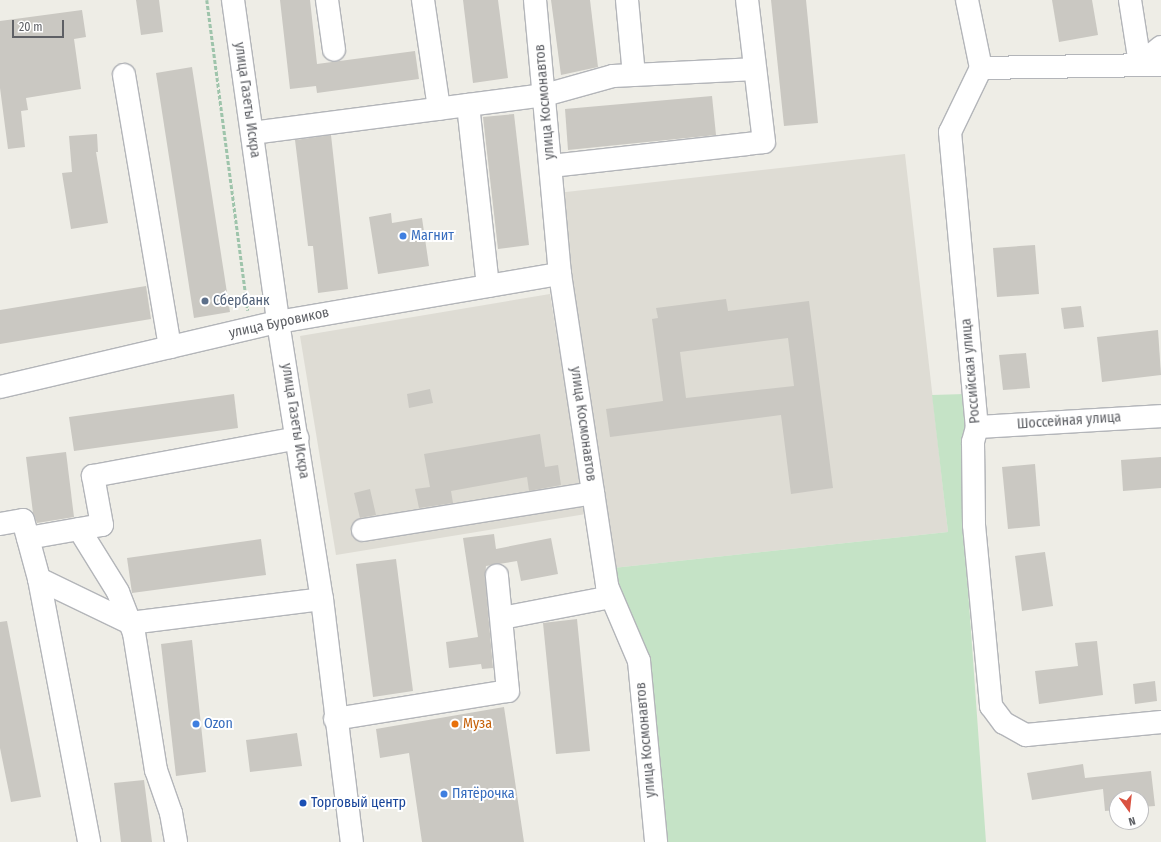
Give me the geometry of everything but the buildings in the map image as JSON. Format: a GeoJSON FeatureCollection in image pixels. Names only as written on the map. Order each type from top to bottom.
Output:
{"type":"FeatureCollection","features":[{"type":"Feature","properties":{"kind":"street","name":"улица Газеты Искра"},"geometry":{"type":"LineString","coordinates":[[233,0],[278,322],[298,438],[322,600],[351,842]]}},
{"type":"Feature","properties":{"kind":"street"},"geometry":{"type":"LineString","coordinates":[[327,0],[334,50]]}},
{"type":"Feature","properties":{"kind":"street"},"geometry":{"type":"LineString","coordinates":[[423,0],[439,109]]}},
{"type":"Feature","properties":{"kind":"street","name":"улица Космонавтов"},"geometry":{"type":"LineString","coordinates":[[535,0],[560,274],[607,586],[639,661],[656,842]]}},
{"type":"Feature","properties":{"kind":"street"},"geometry":{"type":"LineString","coordinates":[[626,0],[634,74]]}},
{"type":"Feature","properties":{"kind":"street"},"geometry":{"type":"LineString","coordinates":[[551,166],[764,142],[747,0]]}},
{"type":"Feature","properties":{"kind":"street"},"geometry":{"type":"LineString","coordinates":[[967,0],[981,68],[1140,64],[1161,65]]}},
{"type":"Feature","properties":{"kind":"street"},"geometry":{"type":"LineString","coordinates":[[1130,0],[1140,64]]}},
{"type":"Feature","properties":{"kind":"street"},"geometry":{"type":"LineString","coordinates":[[1140,64],[1161,47]]}},
{"type":"Feature","properties":{"kind":"street","name":"Российская улица"},"geometry":{"type":"LineString","coordinates":[[981,68],[950,132],[978,427],[973,442],[974,525],[991,706],[1004,723],[1026,734],[1161,722]]}},
{"type":"Feature","properties":{"kind":"street"},"geometry":{"type":"LineString","coordinates":[[252,134],[544,95],[613,76],[755,69]]}},
{"type":"Feature","properties":{"kind":"street"},"geometry":{"type":"LineString","coordinates":[[124,75],[170,347]]}},
{"type":"Feature","properties":{"kind":"street"},"geometry":{"type":"LineString","coordinates":[[468,105],[488,286]]}},
{"type":"Feature","properties":{"kind":"street","name":"улица Буровиков"},"geometry":{"type":"LineString","coordinates":[[0,388],[278,322],[560,274]]}},
{"type":"Feature","properties":{"kind":"street","name":"Шоссейная улица"},"geometry":{"type":"LineString","coordinates":[[978,427],[1161,416]]}},
{"type":"Feature","properties":{"kind":"street"},"geometry":{"type":"LineString","coordinates":[[28,538],[102,525],[93,476],[298,438]]}},
{"type":"Feature","properties":{"kind":"street"},"geometry":{"type":"LineString","coordinates":[[363,530],[593,493]]}},
{"type":"Feature","properties":{"kind":"street"},"geometry":{"type":"LineString","coordinates":[[0,524],[22,520],[28,538],[39,579],[89,842]]}},
{"type":"Feature","properties":{"kind":"street"},"geometry":{"type":"LineString","coordinates":[[79,529],[118,592],[134,633],[156,770],[171,813],[176,842]]}},
{"type":"Feature","properties":{"kind":"street"},"geometry":{"type":"LineString","coordinates":[[335,718],[508,691],[497,576]]}},
{"type":"Feature","properties":{"kind":"street"},"geometry":{"type":"LineString","coordinates":[[39,579],[130,623],[322,600]]}},
{"type":"Feature","properties":{"kind":"street"},"geometry":{"type":"LineString","coordinates":[[502,618],[611,597]]}},
{"type":"Feature","properties":{"kind":"path"},"geometry":{"type":"LineString","coordinates":[[207,0],[251,328]]}},
{"type":"Feature","properties":{"kind":"shaded area"},"geometry":{"type":"Polygon","coordinates":[[[905,154],[948,532],[613,568],[557,193],[905,154]]]}},
{"type":"Feature","properties":{"kind":"shaded area"},"geometry":{"type":"Polygon","coordinates":[[[550,294],[586,514],[336,555],[300,336],[550,294]]]}},
{"type":"Feature","properties":{"kind":"green space"},"geometry":{"type":"Polygon","coordinates":[[[965,394],[966,561],[986,842],[661,842],[613,568],[948,532],[932,395],[965,394]]]}},
{"type":"Feature","properties":{"kind":"place","name":"Магнит"},"geometry":{"type":"Point","coordinates":[403,236]}},
{"type":"Feature","properties":{"kind":"place","name":"Сбербанк"},"geometry":{"type":"Point","coordinates":[205,301]}},
{"type":"Feature","properties":{"kind":"place","name":"Ozon"},"geometry":{"type":"Point","coordinates":[196,724]}},
{"type":"Feature","properties":{"kind":"place","name":"Муза"},"geometry":{"type":"Point","coordinates":[455,724]}},
{"type":"Feature","properties":{"kind":"place","name":"Пятёрочка"},"geometry":{"type":"Point","coordinates":[444,794]}},
{"type":"Feature","properties":{"kind":"place","name":"Торговый центр"},"geometry":{"type":"Point","coordinates":[303,803]}}]}
